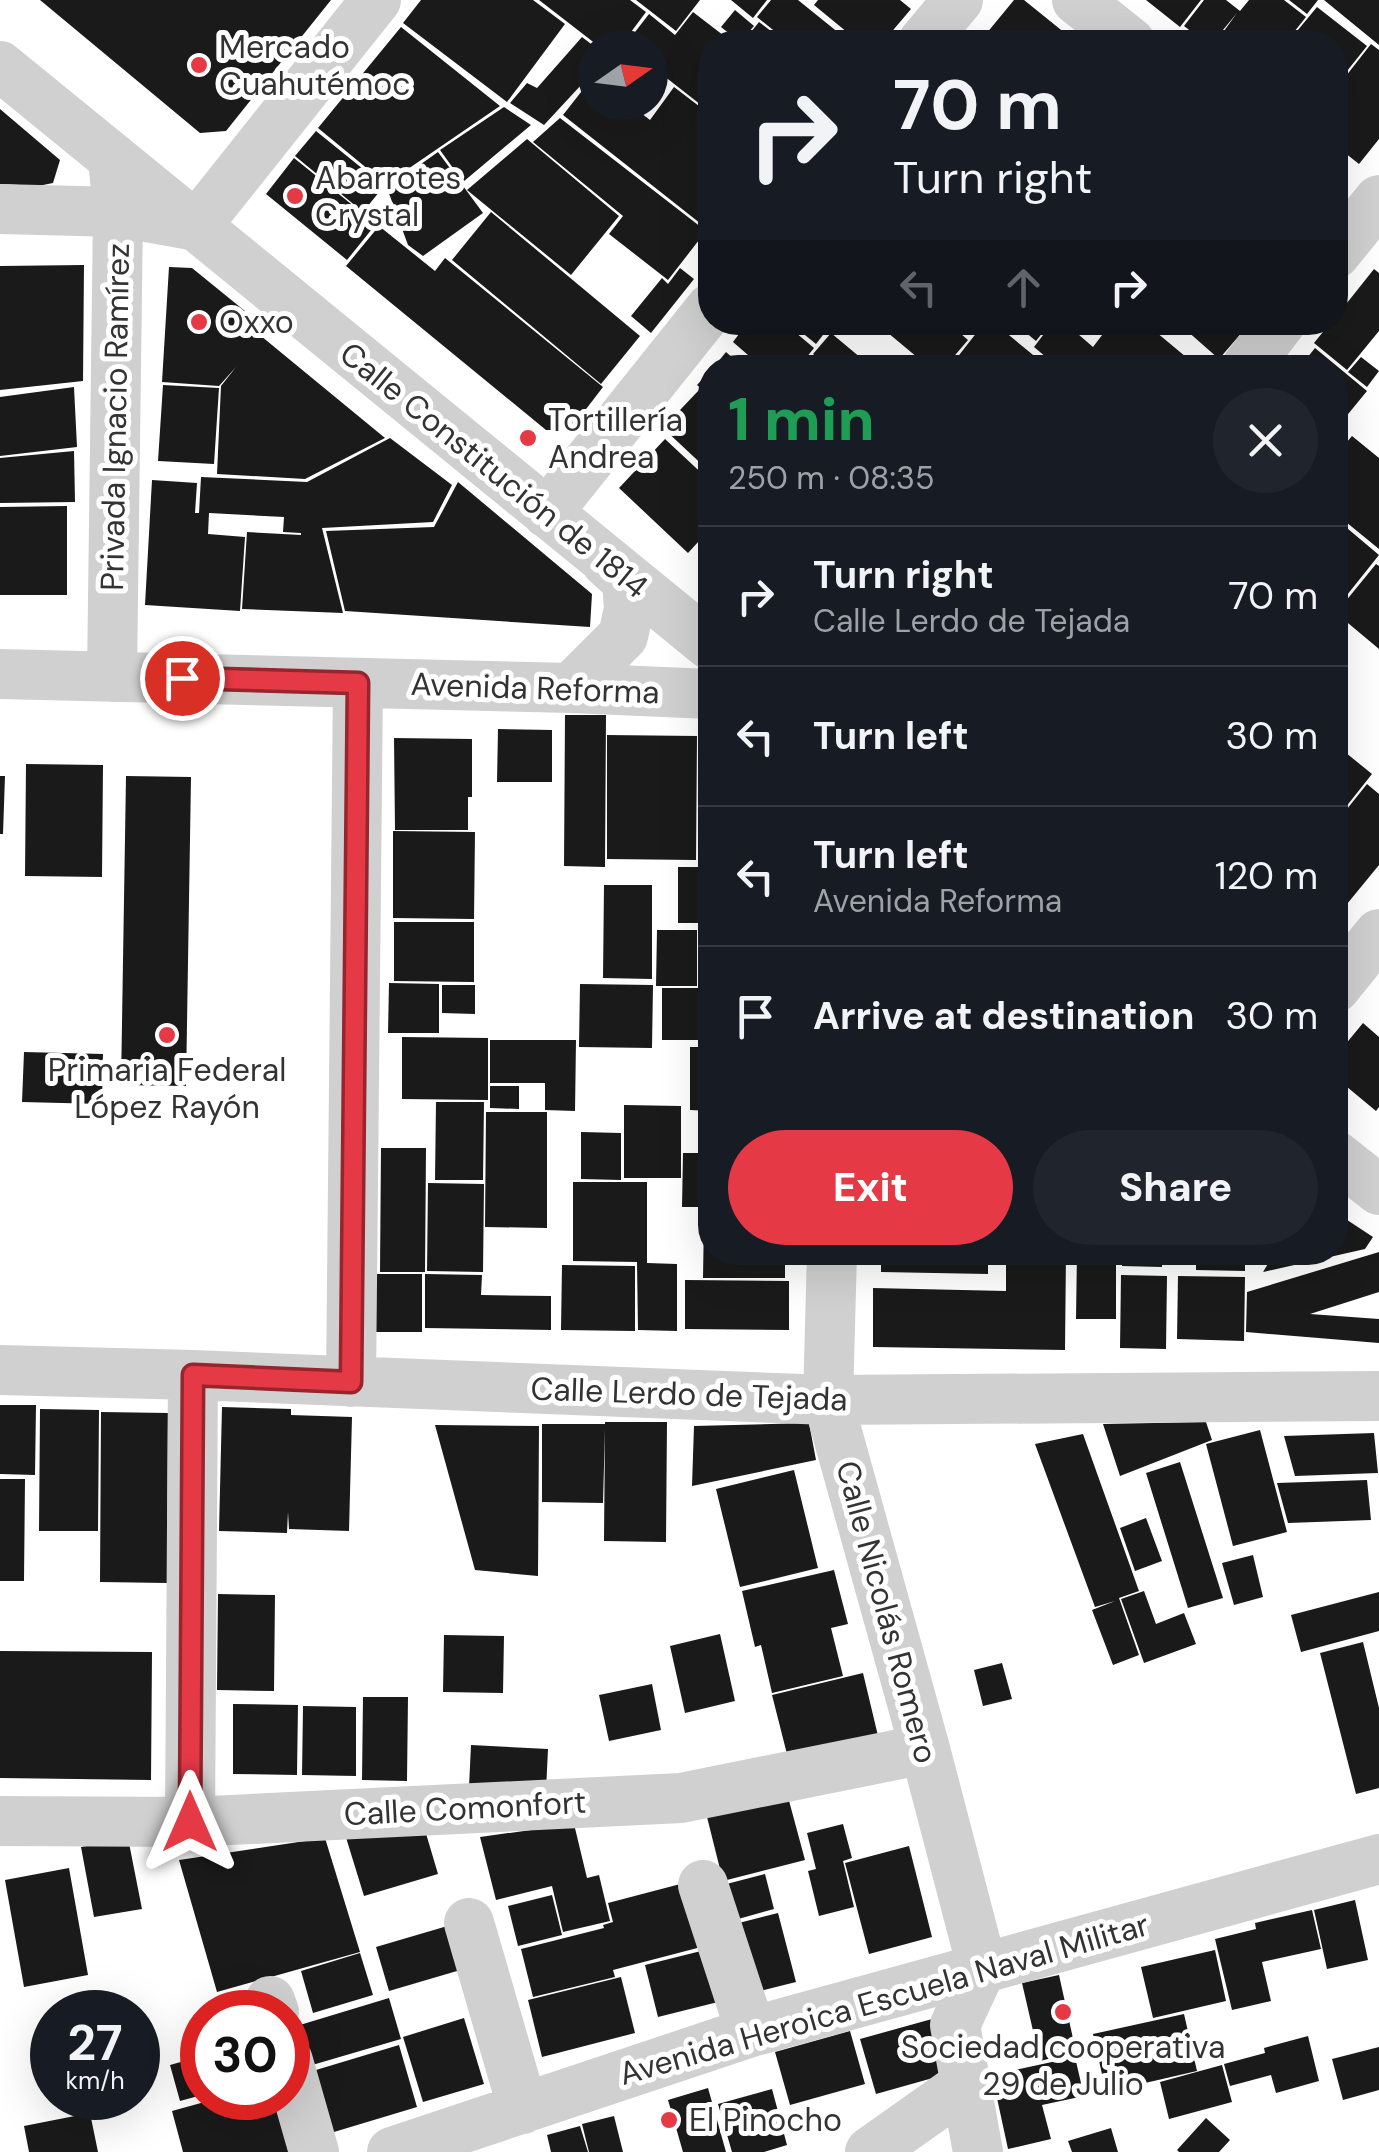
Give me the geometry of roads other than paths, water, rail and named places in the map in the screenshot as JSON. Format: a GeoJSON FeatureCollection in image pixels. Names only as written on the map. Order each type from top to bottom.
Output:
{"type":"FeatureCollection","features":[{"type":"Feature","properties":{"kind":"street"},"geometry":{"type":"LineString","coordinates":[[0,209],[118,212],[196,226],[376,0]]}},
{"type":"Feature","properties":{"kind":"street"},"geometry":{"type":"LineString","coordinates":[[934,30],[958,0]]}},
{"type":"Feature","properties":{"kind":"street"},"geometry":{"type":"LineString","coordinates":[[1076,0],[1115,30]]}},
{"type":"Feature","properties":{"kind":"street","name":"Calle Constitución de 1814"},"geometry":{"type":"LineString","coordinates":[[0,66],[698,635]]}},
{"type":"Feature","properties":{"kind":"street","name":"Privada Ignacio Ramírez"},"geometry":{"type":"LineString","coordinates":[[112,158],[118,212],[112,677]]}},
{"type":"Feature","properties":{"kind":"street"},"geometry":{"type":"LineString","coordinates":[[547,513],[698,324]]}},
{"type":"Feature","properties":{"kind":"street"},"geometry":{"type":"LineString","coordinates":[[1256,355],[1271,335]]}},
{"type":"Feature","properties":{"kind":"street"},"geometry":{"type":"LineString","coordinates":[[571,688],[622,636],[630,609],[626,580],[595,552]]}},
{"type":"Feature","properties":{"kind":"street","name":"Avenida Reforma"},"geometry":{"type":"LineString","coordinates":[[0,674],[698,693]]}},
{"type":"Feature","properties":{"kind":"street"},"geometry":{"type":"LineString","coordinates":[[351,1382],[358,683]]}},
{"type":"Feature","properties":{"kind":"street"},"geometry":{"type":"LineString","coordinates":[[1348,972],[1379,934]]}},
{"type":"Feature","properties":{"kind":"street"},"geometry":{"type":"LineString","coordinates":[[1348,1165],[1379,1190]]}},
{"type":"Feature","properties":{"kind":"street","name":"Calle Nicolás Romero"},"geometry":{"type":"LineString","coordinates":[[832,1265],[828,1400],[926,1749],[982,1967]]}},
{"type":"Feature","properties":{"kind":"street","name":"Calle Lerdo de Tejada"},"geometry":{"type":"LineString","coordinates":[[0,1370],[828,1400],[1379,1396]]}},
{"type":"Feature","properties":{"kind":"street"},"geometry":{"type":"LineString","coordinates":[[190,1822],[193,1375]]}},
{"type":"Feature","properties":{"kind":"street","name":"Calle Comonfort"},"geometry":{"type":"LineString","coordinates":[[0,1822],[190,1822],[682,1798],[926,1749]]}},
{"type":"Feature","properties":{"kind":"street","name":"Avenida Heroica Escuela Naval Militar"},"geometry":{"type":"LineString","coordinates":[[392,2152],[752,2032],[1379,1858]]}},
{"type":"Feature","properties":{"kind":"street"},"geometry":{"type":"LineString","coordinates":[[703,1885],[752,2032]]}},
{"type":"Feature","properties":{"kind":"street"},"geometry":{"type":"LineString","coordinates":[[469,1923],[522,2109]]}},
{"type":"Feature","properties":{"kind":"street"},"geometry":{"type":"LineString","coordinates":[[978,2152],[955,2025],[982,1967]]}},
{"type":"Feature","properties":{"kind":"street"},"geometry":{"type":"LineString","coordinates":[[870,2152],[966,2084]]}},
{"type":"Feature","properties":{"kind":"street"},"geometry":{"type":"LineString","coordinates":[[305,2120],[314,2152]]}},
{"type":"Feature","properties":{"kind":"place","name":"Mercado Cuahutémoc"},"geometry":{"type":"Point","coordinates":[199,65]}},
{"type":"Feature","properties":{"kind":"place","name":"Abarrotes Crystal"},"geometry":{"type":"Point","coordinates":[295,196]}},
{"type":"Feature","properties":{"kind":"place","name":"Oxxo"},"geometry":{"type":"Point","coordinates":[199,322]}},
{"type":"Feature","properties":{"kind":"place","name":"Tortillería Andrea"},"geometry":{"type":"Point","coordinates":[528,438]}},
{"type":"Feature","properties":{"kind":"place","name":"Primaria Federal López Rayón"},"geometry":{"type":"Point","coordinates":[167,1035]}},
{"type":"Feature","properties":{"kind":"place","name":"Sociedad cooperativa 29 de Julio"},"geometry":{"type":"Point","coordinates":[1063,2012]}},
{"type":"Feature","properties":{"kind":"place","name":"El Pinocho"},"geometry":{"type":"Point","coordinates":[669,2120]}}]}
